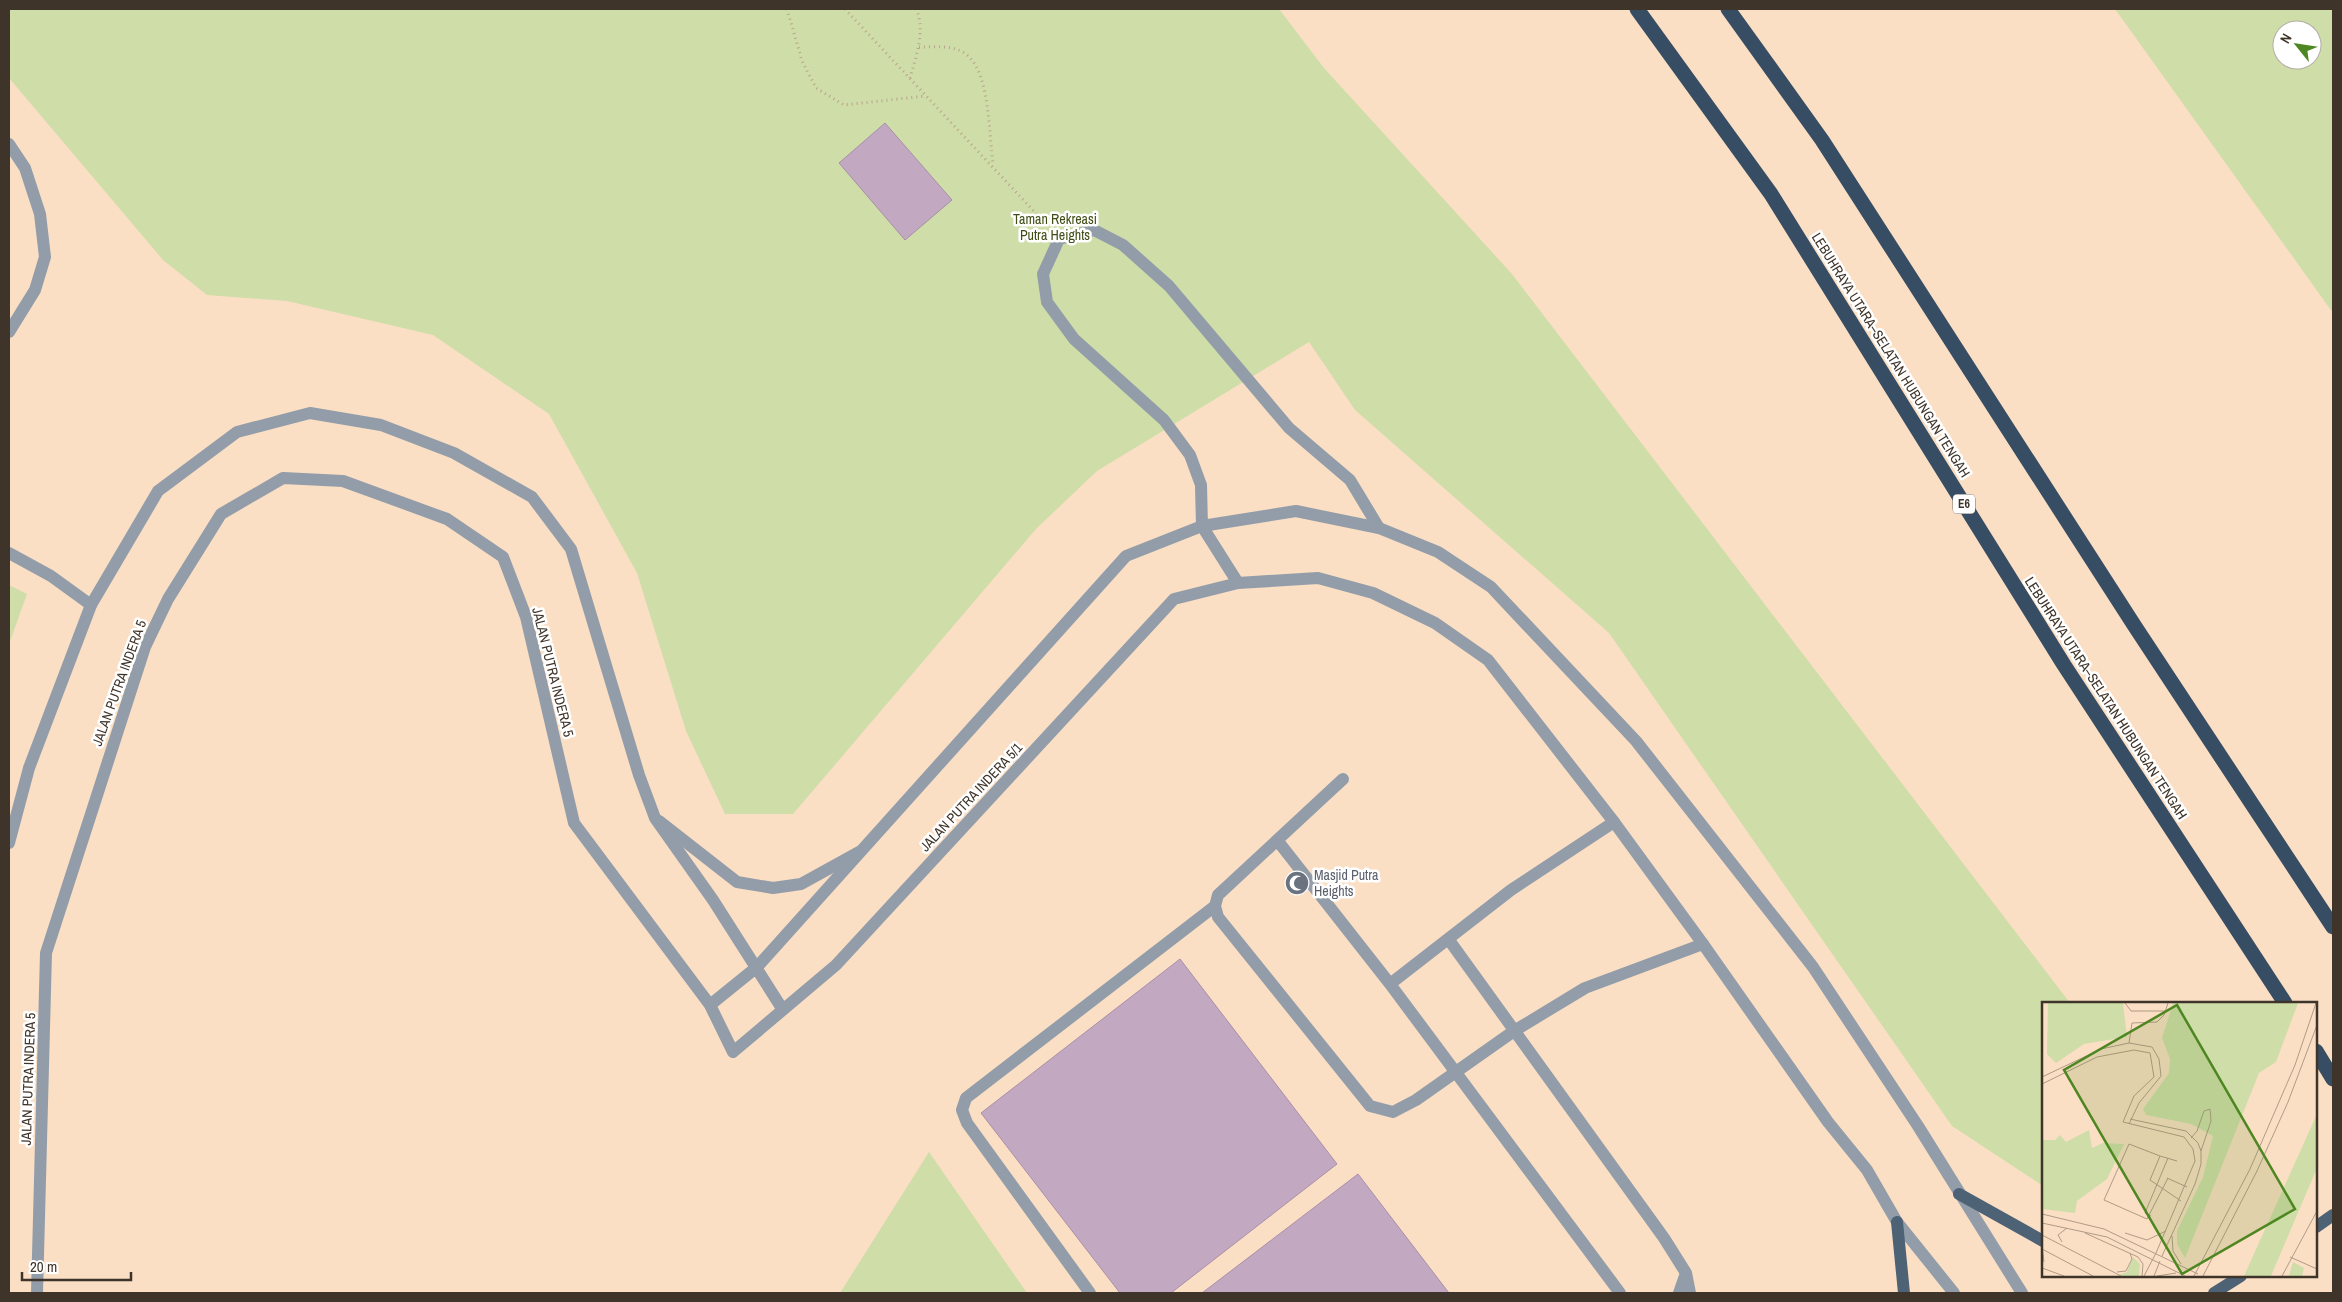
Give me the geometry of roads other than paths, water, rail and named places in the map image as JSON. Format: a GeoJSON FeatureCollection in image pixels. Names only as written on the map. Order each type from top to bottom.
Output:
{"type":"FeatureCollection","features":[{"type":"Feature","properties":{"kind":"highway","name":"LEBUHRAYA UTARA–SELATAN HUBUNGAN TENGAH"},"geometry":{"type":"LineString","coordinates":[[1637,9],[1771,194],[2064,666],[2284,1002]]}},
{"type":"Feature","properties":{"kind":"highway"},"geometry":{"type":"LineString","coordinates":[[1728,9],[1822,140],[2134,625],[2333,927]]}},
{"type":"Feature","properties":{"kind":"highway"},"geometry":{"type":"LineString","coordinates":[[2317,1053],[2333,1079]]}},
{"type":"Feature","properties":{"kind":"main road"},"geometry":{"type":"LineString","coordinates":[[1960,1194],[2042,1241]]}},
{"type":"Feature","properties":{"kind":"main road"},"geometry":{"type":"LineString","coordinates":[[2317,1226],[2333,1215]]}},
{"type":"Feature","properties":{"kind":"main road"},"geometry":{"type":"LineString","coordinates":[[1897,1222],[1904,1293]]}},
{"type":"Feature","properties":{"kind":"main road"},"geometry":{"type":"LineString","coordinates":[[2214,1293],[2239,1277]]}},
{"type":"Feature","properties":{"kind":"street"},"geometry":{"type":"LineString","coordinates":[[9,144],[25,168],[40,214],[45,258],[35,290],[9,332]]}},
{"type":"Feature","properties":{"kind":"street"},"geometry":{"type":"LineString","coordinates":[[1238,583],[1202,526],[1201,485],[1190,455],[1164,420],[1074,339],[1047,302],[1043,274],[1059,239],[1094,230],[1123,245],[1169,286],[1289,428],[1350,480],[1379,528]]}},
{"type":"Feature","properties":{"kind":"street"},"geometry":{"type":"LineString","coordinates":[[9,843],[29,768],[92,605],[158,491],[237,432],[310,413],[381,425],[454,453],[532,497],[571,549],[639,775],[655,818],[757,966],[784,1010]]}},
{"type":"Feature","properties":{"kind":"street","name":"JALAN PUTRA INDERA 5"},"geometry":{"type":"LineString","coordinates":[[37,1293],[46,953],[145,647],[168,599],[221,514],[283,478],[343,482],[447,518],[503,557],[526,617],[574,824],[710,1005],[733,1052]]}},
{"type":"Feature","properties":{"kind":"street"},"geometry":{"type":"LineString","coordinates":[[710,1005],[757,966],[865,849],[1126,556],[1202,526],[1296,511],[1379,528],[1438,552],[1491,587],[1636,741],[1813,967],[1918,1126],[2022,1293]]}},
{"type":"Feature","properties":{"kind":"street"},"geometry":{"type":"LineString","coordinates":[[9,553],[52,576],[92,605]]}},
{"type":"Feature","properties":{"kind":"street","name":"JALAN PUTRA INDERA 5/1"},"geometry":{"type":"LineString","coordinates":[[733,1052],[836,965],[1174,599],[1238,583],[1318,578],[1373,593],[1435,623],[1488,660],[1614,822],[1703,944],[1828,1122],[1867,1170],[1897,1222],[1954,1293]]}},
{"type":"Feature","properties":{"kind":"street"},"geometry":{"type":"LineString","coordinates":[[1343,779],[1218,895],[1216,906],[1218,917],[1370,1106],[1393,1112],[1416,1100],[1454,1071],[1514,1031],[1585,988],[1703,944]]}},
{"type":"Feature","properties":{"kind":"street"},"geometry":{"type":"LineString","coordinates":[[655,818],[737,882],[765,887],[801,884],[865,849]]}},
{"type":"Feature","properties":{"kind":"street"},"geometry":{"type":"LineString","coordinates":[[1390,984],[1511,890],[1614,822]]}},
{"type":"Feature","properties":{"kind":"street"},"geometry":{"type":"LineString","coordinates":[[1277,840],[1390,984],[1620,1293]]}},
{"type":"Feature","properties":{"kind":"street"},"geometry":{"type":"LineString","coordinates":[[1090,1293],[966,1123],[962,1110],[966,1098],[1216,906]]}},
{"type":"Feature","properties":{"kind":"street"},"geometry":{"type":"LineString","coordinates":[[1449,940],[1664,1238],[1686,1273],[1690,1293]]}},
{"type":"Feature","properties":{"kind":"street"},"geometry":{"type":"LineString","coordinates":[[1679,1293],[1686,1273]]}},
{"type":"Feature","properties":{"kind":"place","name":"Masjid Putra Heights"},"geometry":{"type":"Point","coordinates":[1297,883]}},
{"type":"Feature","properties":{"kind":"park label","name":"Taman Rekreasi Putra Heights"},"geometry":{"type":"Point","coordinates":[1055,227]}}]}
